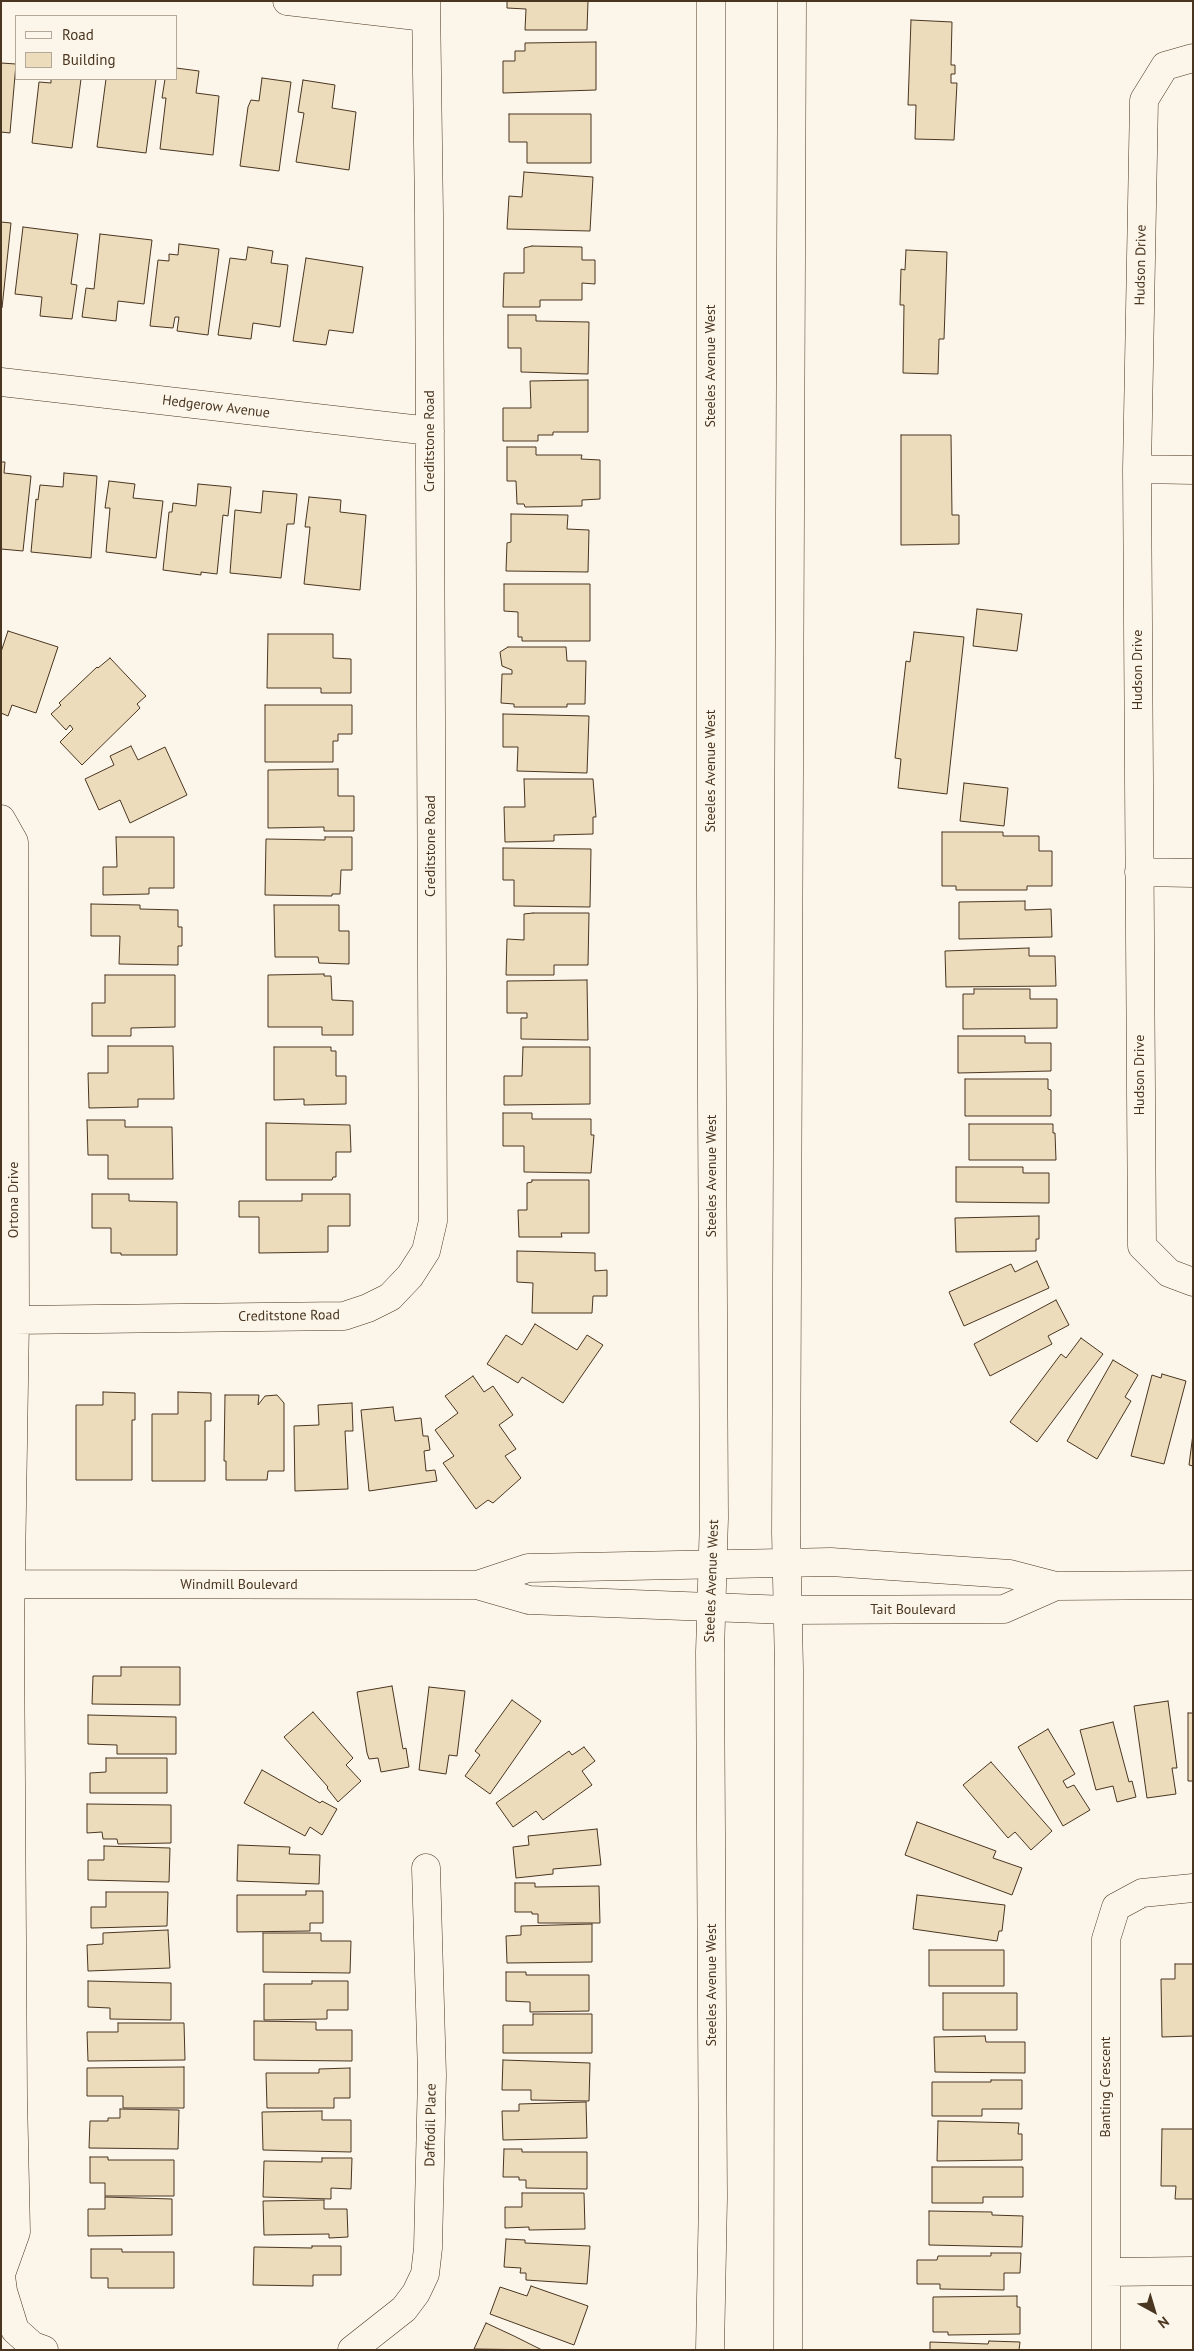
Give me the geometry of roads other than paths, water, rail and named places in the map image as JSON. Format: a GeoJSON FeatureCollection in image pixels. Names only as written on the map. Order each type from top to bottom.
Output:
{"type":"FeatureCollection","features":[{"type":"Feature","properties":{"kind":"street"},"geometry":{"type":"LineString","coordinates":[[287,1],[426,9]]}},
{"type":"Feature","properties":{"kind":"street","name":"Steeles Avenue West"},"geometry":{"type":"LineString","coordinates":[[710,2350],[713,2198],[711,1]]}},
{"type":"Feature","properties":{"kind":"street"},"geometry":{"type":"LineString","coordinates":[[788,2350],[776,1610],[786,1563],[792,1]]}},
{"type":"Feature","properties":{"kind":"street","name":"Creditstone Road"},"geometry":{"type":"LineString","coordinates":[[14,1320],[344,1316],[368,1308],[390,1297],[410,1276],[426,1251],[433,1221],[430,431],[426,9]]}},
{"type":"Feature","properties":{"kind":"street","name":"Hudson Drive"},"geometry":{"type":"LineString","coordinates":[[1193,58],[1165,66],[1144,100],[1137,469],[1142,1246],[1169,1273],[1193,1282]]}},
{"type":"Feature","properties":{"kind":"street","name":"Hedgerow Avenue"},"geometry":{"type":"LineString","coordinates":[[1,382],[430,431]]}},
{"type":"Feature","properties":{"kind":"street"},"geometry":{"type":"LineString","coordinates":[[1137,469],[1193,470]]}},
{"type":"Feature","properties":{"kind":"street","name":"Ortona Drive"},"geometry":{"type":"LineString","coordinates":[[1,819],[14,842],[14,1320],[6,1584]]}},
{"type":"Feature","properties":{"kind":"street"},"geometry":{"type":"LineString","coordinates":[[1139,872],[1193,873]]}},
{"type":"Feature","properties":{"kind":"street","name":"Windmill Boulevard"},"geometry":{"type":"LineString","coordinates":[[477,1585],[528,1568],[835,1562]]}},
{"type":"Feature","properties":{"kind":"street","name":"Tait Boulevard"},"geometry":{"type":"LineString","coordinates":[[835,1562],[1010,1574],[1056,1586],[1193,1585]]}},
{"type":"Feature","properties":{"kind":"street"},"geometry":{"type":"LineString","coordinates":[[6,1584],[12,2096],[16,2232],[1,2275],[3,2291],[15,2330],[33,2346],[44,2350]]}},
{"type":"Feature","properties":{"kind":"street","name":"Windmill Boulevard"},"geometry":{"type":"LineString","coordinates":[[6,1584],[477,1585],[529,1600],[776,1610]]}},
{"type":"Feature","properties":{"kind":"street","name":"Tait Boulevard"},"geometry":{"type":"LineString","coordinates":[[776,1610],[1004,1610],[1056,1586]]}},
{"type":"Feature","properties":{"kind":"street","name":"Daffodil Place"},"geometry":{"type":"LineString","coordinates":[[352,2350],[404,2309],[416,2293],[425,2274],[428,2248],[432,2075],[426,1868]]}},
{"type":"Feature","properties":{"kind":"street","name":"Banting Crescent"},"geometry":{"type":"LineString","coordinates":[[1106,2350],[1106,1939],[1116,1907],[1142,1893],[1193,1888]]}},
{"type":"Feature","properties":{"kind":"street"},"geometry":{"type":"LineString","coordinates":[[1106,2272],[1193,2271]]}}]}
